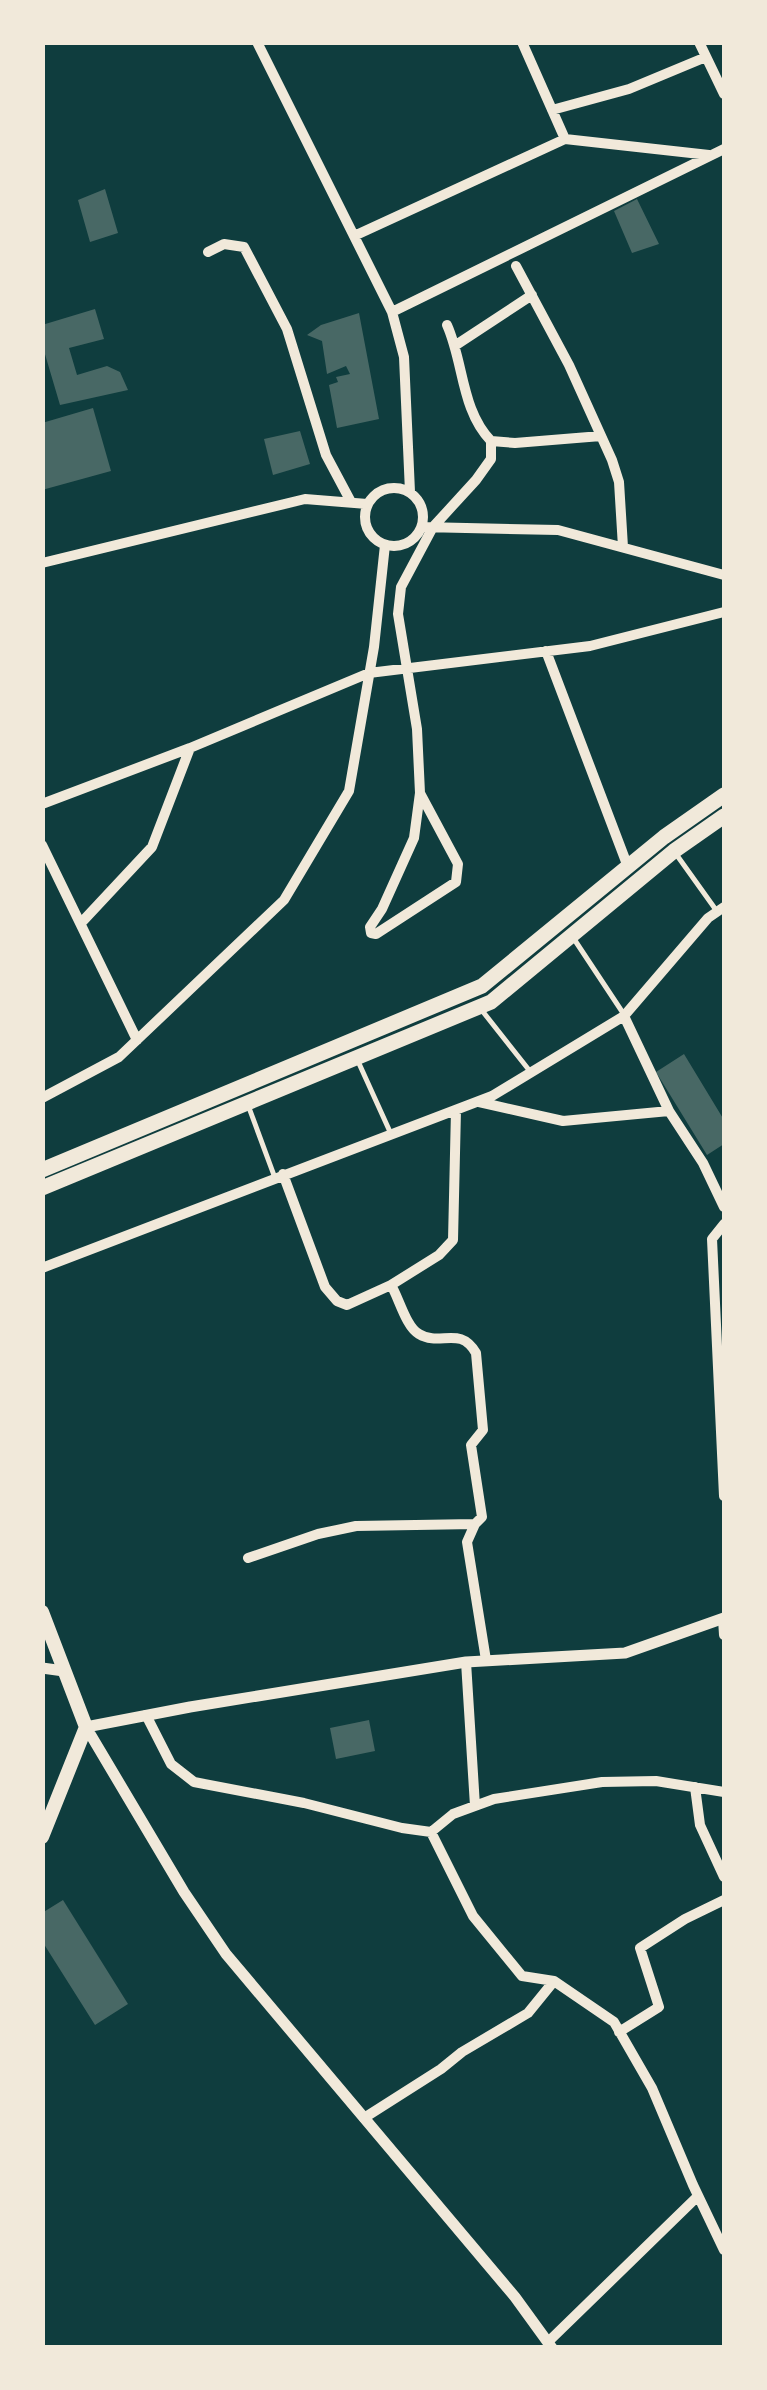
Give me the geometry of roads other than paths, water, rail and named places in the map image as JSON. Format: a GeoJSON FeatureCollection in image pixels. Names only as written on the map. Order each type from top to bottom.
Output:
{"type":"FeatureCollection","features":[{"type":"Feature","properties":{"kind":"main road"},"geometry":{"type":"LineString","coordinates":[[42,1170],[482,986],[724,794]]}},
{"type":"Feature","properties":{"kind":"main road"},"geometry":{"type":"LineString","coordinates":[[42,1188],[491,1002],[674,851],[724,816]]}},
{"type":"Feature","properties":{"kind":"main road"},"geometry":{"type":"LineString","coordinates":[[42,1612],[86,1728],[43,1833]]}},
{"type":"Feature","properties":{"kind":"street"},"geometry":{"type":"LineString","coordinates":[[257,42],[392,312],[404,357],[410,492]]}},
{"type":"Feature","properties":{"kind":"street"},"geometry":{"type":"LineString","coordinates":[[522,42],[565,140]]}},
{"type":"Feature","properties":{"kind":"street"},"geometry":{"type":"LineString","coordinates":[[698,42],[724,94]]}},
{"type":"Feature","properties":{"kind":"street"},"geometry":{"type":"LineString","coordinates":[[552,110],[629,89],[706,57]]}},
{"type":"Feature","properties":{"kind":"street"},"geometry":{"type":"LineString","coordinates":[[354,236],[565,140],[709,154]]}},
{"type":"Feature","properties":{"kind":"street"},"geometry":{"type":"LineString","coordinates":[[392,312],[724,149]]}},
{"type":"Feature","properties":{"kind":"street"},"geometry":{"type":"LineString","coordinates":[[208,252],[224,244],[244,247],[288,329],[326,455],[350,500]]}},
{"type":"Feature","properties":{"kind":"street"},"geometry":{"type":"LineString","coordinates":[[516,266],[569,365],[619,482],[624,548]]}},
{"type":"Feature","properties":{"kind":"street"},"geometry":{"type":"LineString","coordinates":[[456,345],[532,295]]}},
{"type":"Feature","properties":{"kind":"street"},"geometry":{"type":"LineString","coordinates":[[420,793],[458,864],[456,882],[376,934],[370,933],[414,838],[420,793],[417,728],[398,614],[401,586],[427,527],[422,508],[410,492],[401,488],[381,490],[368,504],[365,524],[369,533],[384,545],[402,545],[427,527],[476,480],[491,459],[491,440],[473,417],[448,325]]}},
{"type":"Feature","properties":{"kind":"street"},"geometry":{"type":"LineString","coordinates":[[491,440],[515,443],[601,436]]}},
{"type":"Feature","properties":{"kind":"street"},"geometry":{"type":"LineString","coordinates":[[42,563],[305,499],[368,504]]}},
{"type":"Feature","properties":{"kind":"street"},"geometry":{"type":"LineString","coordinates":[[427,527],[558,530],[724,575]]}},
{"type":"Feature","properties":{"kind":"street"},"geometry":{"type":"LineString","coordinates":[[42,1098],[119,1057],[284,900],[350,791],[370,673],[384,545]]}},
{"type":"Feature","properties":{"kind":"street"},"geometry":{"type":"LineString","coordinates":[[42,804],[370,673],[590,646],[724,612]]}},
{"type":"Feature","properties":{"kind":"street"},"geometry":{"type":"LineString","coordinates":[[546,651],[628,867]]}},
{"type":"Feature","properties":{"kind":"street"},"geometry":{"type":"LineString","coordinates":[[81,923],[152,847],[190,748]]}},
{"type":"Feature","properties":{"kind":"street"},"geometry":{"type":"LineString","coordinates":[[42,846],[137,1040]]}},
{"type":"Feature","properties":{"kind":"street"},"geometry":{"type":"LineString","coordinates":[[42,1268],[478,1102],[624,1016],[708,918],[721,910]]}},
{"type":"Feature","properties":{"kind":"street"},"geometry":{"type":"LineString","coordinates":[[624,1016],[669,1111],[703,1163],[724,1207]]}},
{"type":"Feature","properties":{"kind":"street"},"geometry":{"type":"LineString","coordinates":[[478,1102],[563,1121],[669,1111]]}},
{"type":"Feature","properties":{"kind":"street"},"geometry":{"type":"LineString","coordinates":[[279,1176],[325,1287],[337,1301],[347,1305],[391,1285],[453,1240],[456,1110]]}},
{"type":"Feature","properties":{"kind":"street"},"geometry":{"type":"LineString","coordinates":[[724,1224],[712,1239],[724,1496]]}},
{"type":"Feature","properties":{"kind":"street"},"geometry":{"type":"LineString","coordinates":[[391,1285],[420,1335],[458,1338],[471,1344],[476,1354],[483,1430],[472,1445],[482,1517],[466,1542],[486,1660]]}},
{"type":"Feature","properties":{"kind":"street"},"geometry":{"type":"LineString","coordinates":[[248,1558],[318,1534],[356,1526],[474,1524]]}},
{"type":"Feature","properties":{"kind":"street"},"geometry":{"type":"LineString","coordinates":[[698,2196],[550,2345],[516,2297],[226,1954],[184,1892],[86,1728],[466,1662],[625,1653],[724,1618],[724,1635]]}},
{"type":"Feature","properties":{"kind":"street"},"geometry":{"type":"LineString","coordinates":[[466,1662],[475,1806]]}},
{"type":"Feature","properties":{"kind":"street"},"geometry":{"type":"LineString","coordinates":[[42,1668],[64,1671]]}},
{"type":"Feature","properties":{"kind":"street"},"geometry":{"type":"LineString","coordinates":[[146,1716],[170,1764],[194,1782],[431,1832],[453,1814],[494,1799],[602,1782],[656,1781],[724,1792]]}},
{"type":"Feature","properties":{"kind":"street"},"geometry":{"type":"LineString","coordinates":[[695,1787],[700,1825],[724,1877]]}},
{"type":"Feature","properties":{"kind":"street"},"geometry":{"type":"LineString","coordinates":[[431,1832],[473,1916],[522,1976],[554,1981],[614,2022],[652,2088],[698,2196],[723,2242]]}},
{"type":"Feature","properties":{"kind":"street"},"geometry":{"type":"LineString","coordinates":[[619,2032],[660,2008],[640,1948],[685,1918],[724,1900]]}},
{"type":"Feature","properties":{"kind":"street"},"geometry":{"type":"LineString","coordinates":[[364,2118],[528,2013],[554,1981]]}},
{"type":"Feature","properties":{"kind":"lane"},"geometry":{"type":"LineString","coordinates":[[674,851],[721,910]]}},
{"type":"Feature","properties":{"kind":"lane"},"geometry":{"type":"LineString","coordinates":[[572,936],[624,1016]]}},
{"type":"Feature","properties":{"kind":"lane"},"geometry":{"type":"LineString","coordinates":[[478,1007],[531,1073]]}},
{"type":"Feature","properties":{"kind":"lane"},"geometry":{"type":"LineString","coordinates":[[356,1058],[392,1134]]}},
{"type":"Feature","properties":{"kind":"lane"},"geometry":{"type":"LineString","coordinates":[[248,1103],[279,1176]]}}]}
